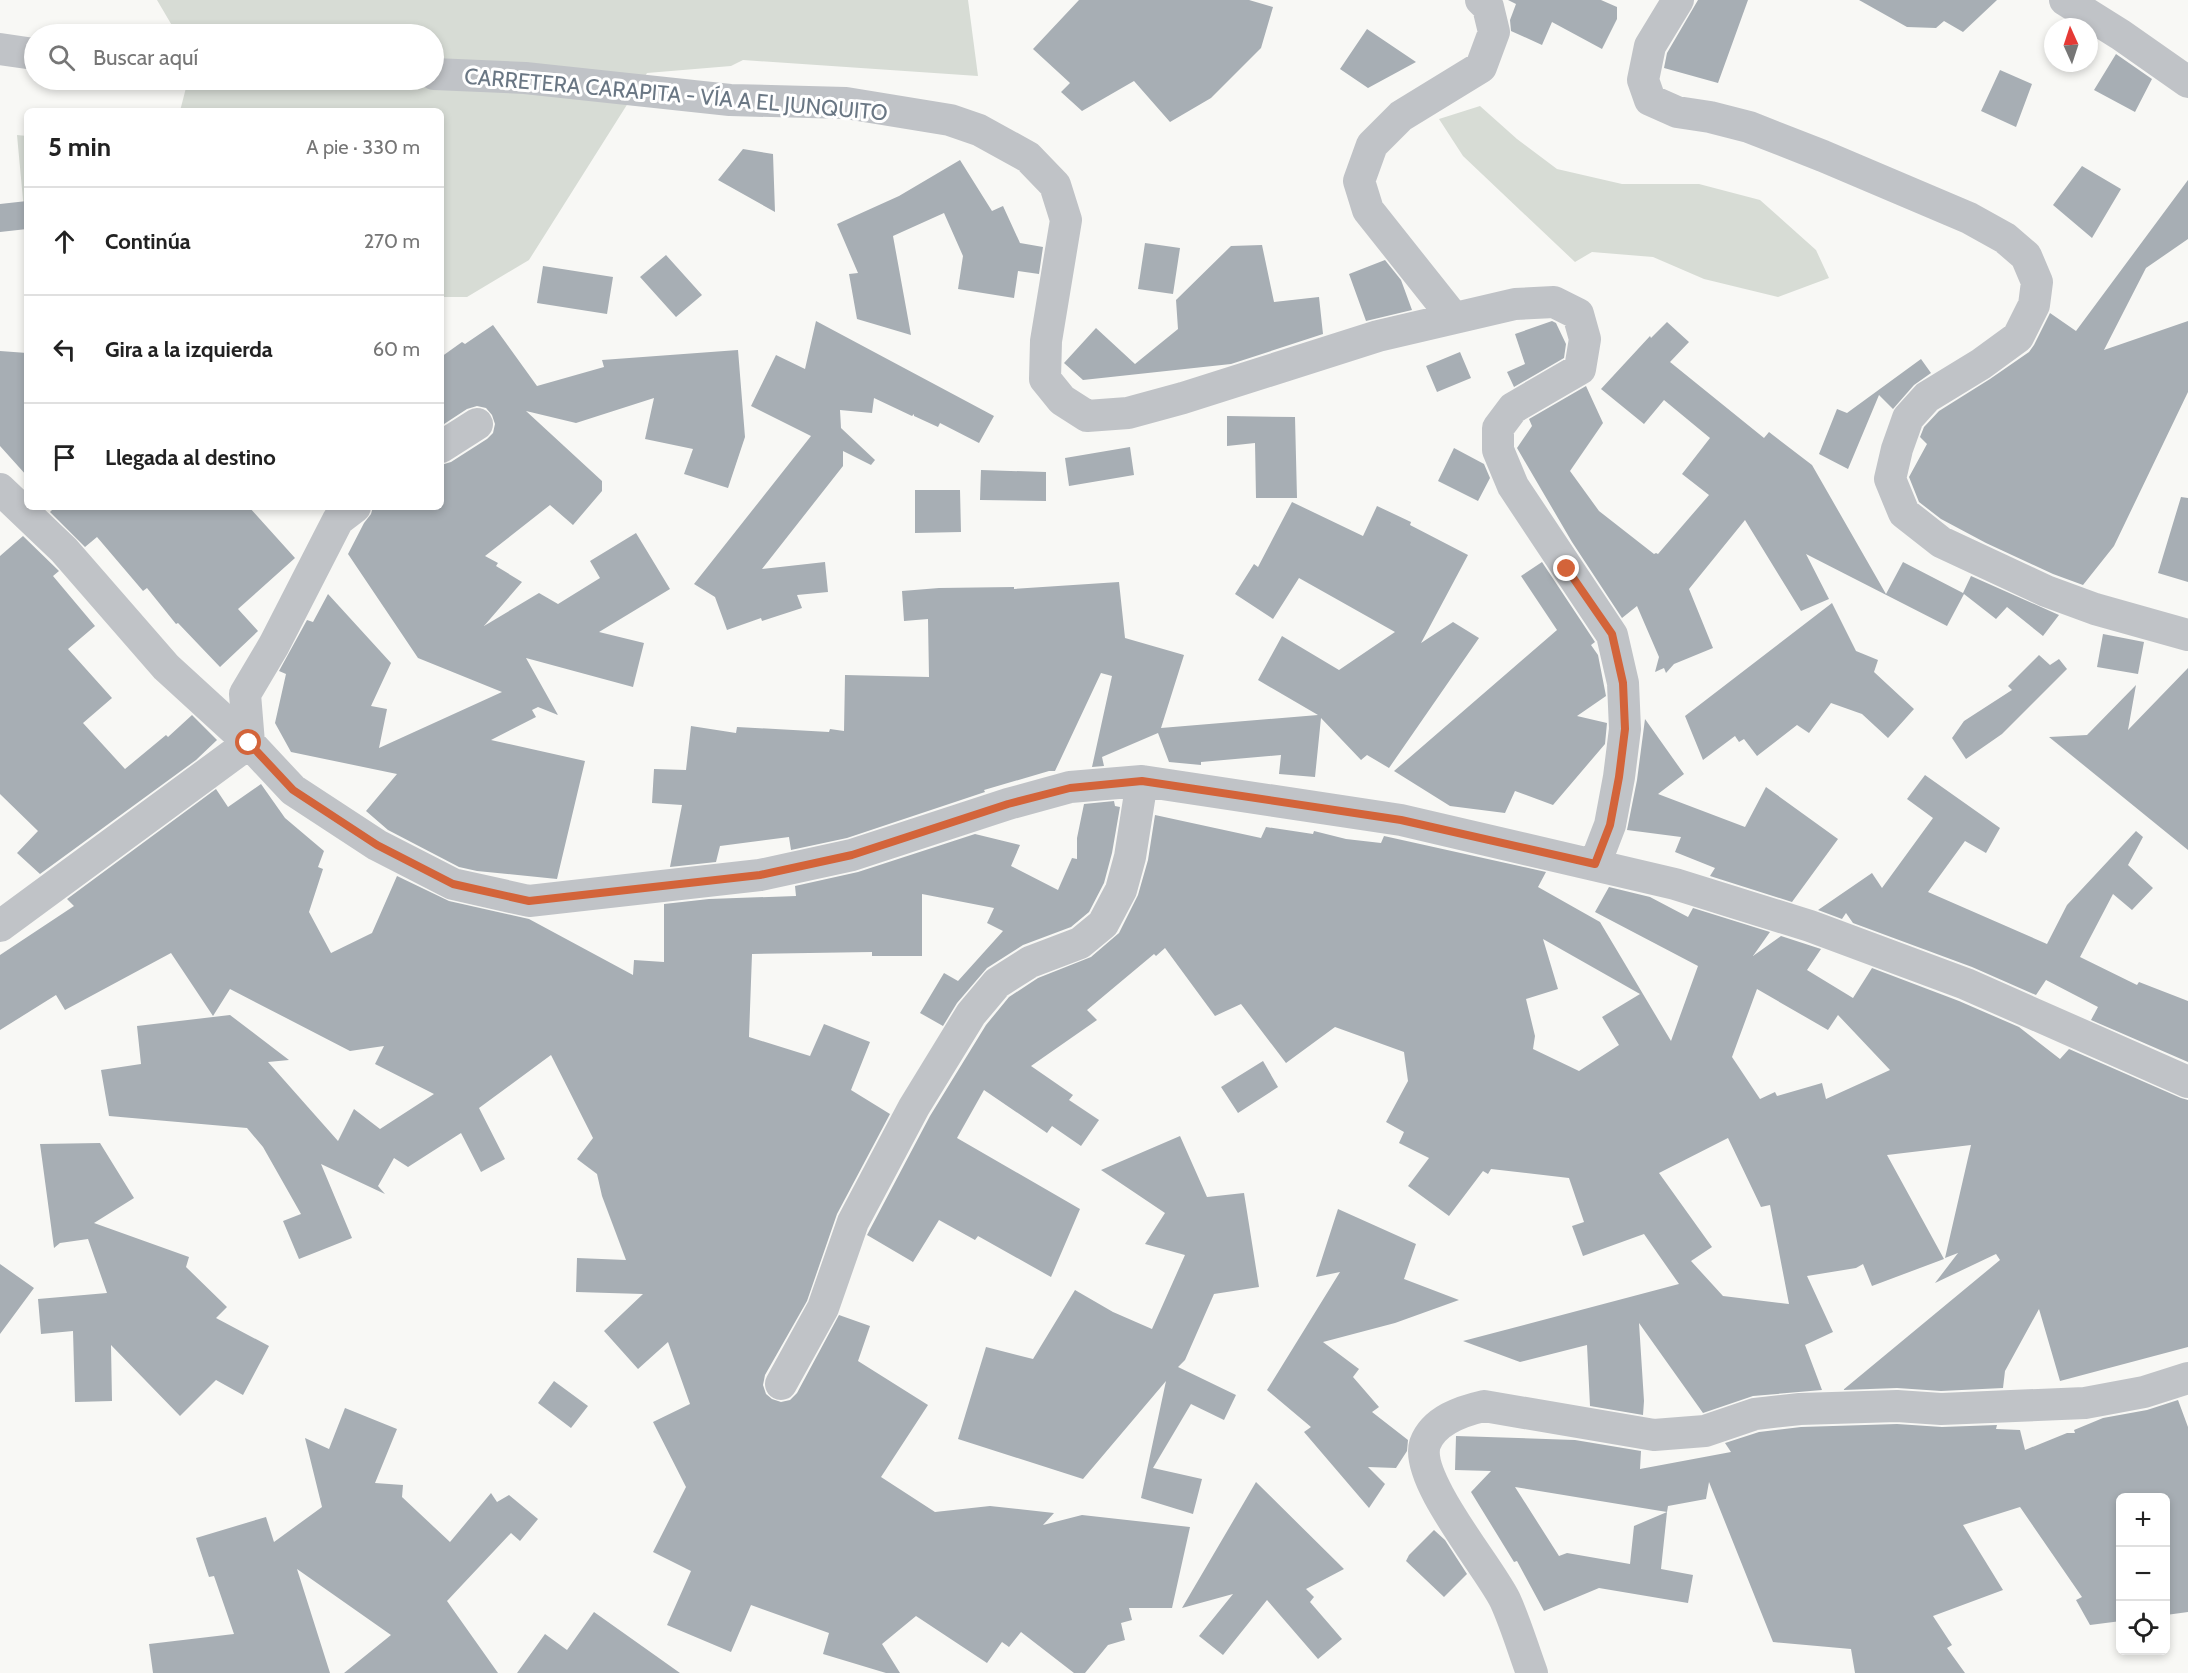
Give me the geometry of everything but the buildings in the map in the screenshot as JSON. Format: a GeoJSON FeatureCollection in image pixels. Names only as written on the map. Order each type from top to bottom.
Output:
{"type":"FeatureCollection","features":[{"type":"Feature","properties":{"kind":"street"},"geometry":{"type":"LineString","coordinates":[[1453,317],[1368,210],[1359,181],[1372,145],[1401,116],[1480,67],[1494,32],[1488,8],[1481,0]]}},
{"type":"Feature","properties":{"kind":"street"},"geometry":{"type":"LineString","coordinates":[[1678,0],[1650,46],[1643,80],[1650,100],[1677,112],[1710,117],[1749,127],[1823,156],[1962,214],[2005,237],[2026,256],[2037,282],[2034,305],[2018,338],[1927,397],[1908,418],[1897,448],[1890,479],[1904,513],[1941,542],[2046,591],[2095,609],[2188,635]]}},
{"type":"Feature","properties":{"kind":"street"},"geometry":{"type":"LineString","coordinates":[[2066,0],[2188,82]]}},
{"type":"Feature","properties":{"kind":"street"},"geometry":{"type":"LineString","coordinates":[[0,49],[24,53]]}},
{"type":"Feature","properties":{"kind":"street","name":"CARRETERA CARAPITA - VÍA A EL JUNQUITO"},"geometry":{"type":"LineString","coordinates":[[444,74],[525,78],[730,100],[846,103],[950,120],[980,130],[1028,157],[1055,185],[1066,220],[1046,341],[1046,379],[1062,400],[1087,416],[1128,413],[1378,336],[1515,304],[1554,303],[1578,314],[1585,339],[1580,369],[1513,408],[1498,428],[1498,450],[1514,486],[1612,634],[1621,673],[1625,729],[1610,825],[1595,864]]}},
{"type":"Feature","properties":{"kind":"street"},"geometry":{"type":"LineString","coordinates":[[444,445],[477,424]]}},
{"type":"Feature","properties":{"kind":"street"},"geometry":{"type":"LineString","coordinates":[[0,489],[64,550],[166,667],[249,743],[293,790],[377,845],[453,884],[529,901],[760,875],[852,855],[1008,804],[1070,788],[1142,781],[1401,820],[1675,884],[1810,926],[1966,984],[2188,1082]]}},
{"type":"Feature","properties":{"kind":"street"},"geometry":{"type":"LineString","coordinates":[[249,743],[245,694],[274,645],[338,520],[351,510]]}},
{"type":"Feature","properties":{"kind":"street"},"geometry":{"type":"LineString","coordinates":[[0,926],[249,743]]}},
{"type":"Feature","properties":{"kind":"street"},"geometry":{"type":"LineString","coordinates":[[782,1384],[823,1308],[853,1222],[914,1107],[971,1014],[997,983],[1030,962],[1080,943],[1103,924],[1121,890],[1130,857],[1142,781]]}},
{"type":"Feature","properties":{"kind":"street"},"geometry":{"type":"LineString","coordinates":[[1532,1673],[1505,1600],[1438,1496],[1426,1463],[1425,1445],[1438,1426],[1459,1412],[1484,1406],[1654,1435],[1705,1431],[1755,1414],[1800,1409],[1897,1406],[1941,1409],[2085,1403],[2144,1392],[2188,1378]]}},
{"type":"Feature","properties":{"kind":"shaded area"},"geometry":{"type":"Polygon","coordinates":[[[157,0],[968,0],[978,76],[743,60],[731,66],[647,73],[529,260],[467,297],[444,297],[444,108],[181,108],[185,90],[444,90],[444,24],[171,24],[157,0]]]}},
{"type":"Feature","properties":{"kind":"shaded area"},"geometry":{"type":"Polygon","coordinates":[[[1480,106],[1517,139],[1557,169],[1622,184],[1699,184],[1760,200],[1816,250],[1829,278],[1778,297],[1704,279],[1653,257],[1592,252],[1575,262],[1463,156],[1439,119],[1480,106]]]}},
{"type":"Feature","properties":{"kind":"shaded area"},"geometry":{"type":"Polygon","coordinates":[[[17,135],[24,136],[24,210],[17,135]]]}},
{"type":"Feature","properties":{"kind":"route"},"geometry":{"type":"LineString","coordinates":[[249,743],[293,790],[377,845],[453,884],[529,901],[760,875],[852,855],[1008,804],[1070,788],[1142,781],[1401,820],[1595,864],[1610,825],[1619,777],[1625,729],[1623,683],[1612,634],[1567,569]]}}]}
